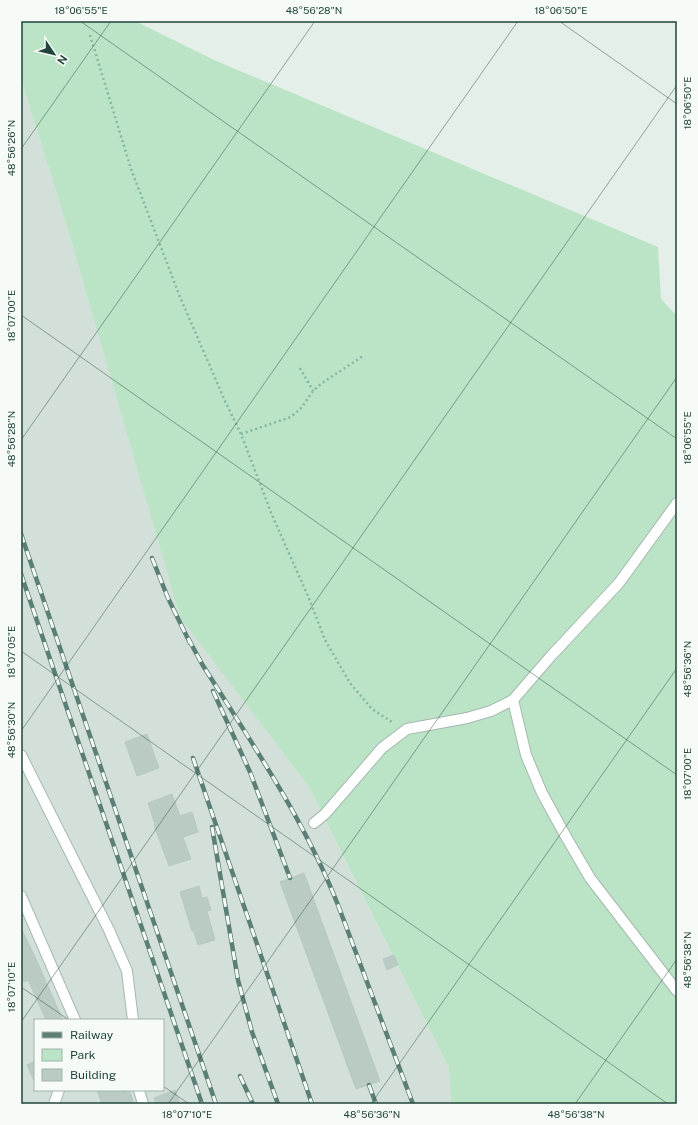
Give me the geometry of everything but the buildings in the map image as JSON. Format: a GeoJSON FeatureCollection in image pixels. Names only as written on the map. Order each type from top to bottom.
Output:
{"type":"FeatureCollection","features":[{"type":"Feature","properties":{"kind":"lane"},"geometry":{"type":"LineString","coordinates":[[314,823],[325,814],[382,748],[407,729],[467,718],[491,711],[513,700],[551,656],[619,583],[677,503]]}},
{"type":"Feature","properties":{"kind":"lane"},"geometry":{"type":"LineString","coordinates":[[513,700],[526,755],[542,793],[565,835],[590,878],[677,991]]}},
{"type":"Feature","properties":{"kind":"lane"},"geometry":{"type":"LineString","coordinates":[[21,755],[109,930],[127,971],[133,1019]]}},
{"type":"Feature","properties":{"kind":"lane"},"geometry":{"type":"LineString","coordinates":[[21,896],[75,1019]]}},
{"type":"Feature","properties":{"kind":"lane"},"geometry":{"type":"LineString","coordinates":[[54,1104],[59,1091]]}},
{"type":"Feature","properties":{"kind":"lane"},"geometry":{"type":"LineString","coordinates":[[140,1091],[143,1104]]}},
{"type":"Feature","properties":{"kind":"path"},"geometry":{"type":"LineString","coordinates":[[90,35],[131,169],[180,297],[241,434],[272,515],[308,596],[325,640],[350,683],[372,709],[390,721],[407,729]]}},
{"type":"Feature","properties":{"kind":"path"},"geometry":{"type":"LineString","coordinates":[[241,434],[291,417],[302,407],[313,391],[322,383],[363,356]]}},
{"type":"Feature","properties":{"kind":"path"},"geometry":{"type":"LineString","coordinates":[[300,368],[313,391]]}},
{"type":"Feature","properties":{"kind":"shaded area"},"geometry":{"type":"Polygon","coordinates":[[[21,79],[68,230],[180,616],[309,787],[449,1068],[451,1104],[21,1104],[21,79]]]}},
{"type":"Feature","properties":{"kind":"green space"},"geometry":{"type":"Polygon","coordinates":[[[21,21],[135,21],[214,60],[658,247],[661,299],[677,316],[677,1104],[451,1104],[449,1068],[309,787],[180,617],[68,230],[21,79],[21,21]]]}},
{"type":"Feature","properties":{"kind":"railway"},"geometry":{"type":"LineString","coordinates":[[21,534],[216,1104]]}},
{"type":"Feature","properties":{"kind":"railway"},"geometry":{"type":"LineString","coordinates":[[152,558],[168,598],[190,643]]}},
{"type":"Feature","properties":{"kind":"railway"},"geometry":{"type":"LineString","coordinates":[[21,574],[202,1104]]}},
{"type":"Feature","properties":{"kind":"railway"},"geometry":{"type":"LineString","coordinates":[[188,638],[202,664],[276,782],[324,873],[338,905],[413,1104]]}},
{"type":"Feature","properties":{"kind":"railway"},"geometry":{"type":"LineString","coordinates":[[213,691],[250,772],[290,878]]}},
{"type":"Feature","properties":{"kind":"railway"},"geometry":{"type":"LineString","coordinates":[[193,758],[312,1104]]}},
{"type":"Feature","properties":{"kind":"railway"},"geometry":{"type":"LineString","coordinates":[[212,827],[238,980],[252,1032],[278,1104]]}},
{"type":"Feature","properties":{"kind":"railway"},"geometry":{"type":"LineString","coordinates":[[240,1076],[253,1104]]}},
{"type":"Feature","properties":{"kind":"railway"},"geometry":{"type":"LineString","coordinates":[[369,1085],[376,1104]]}}]}
